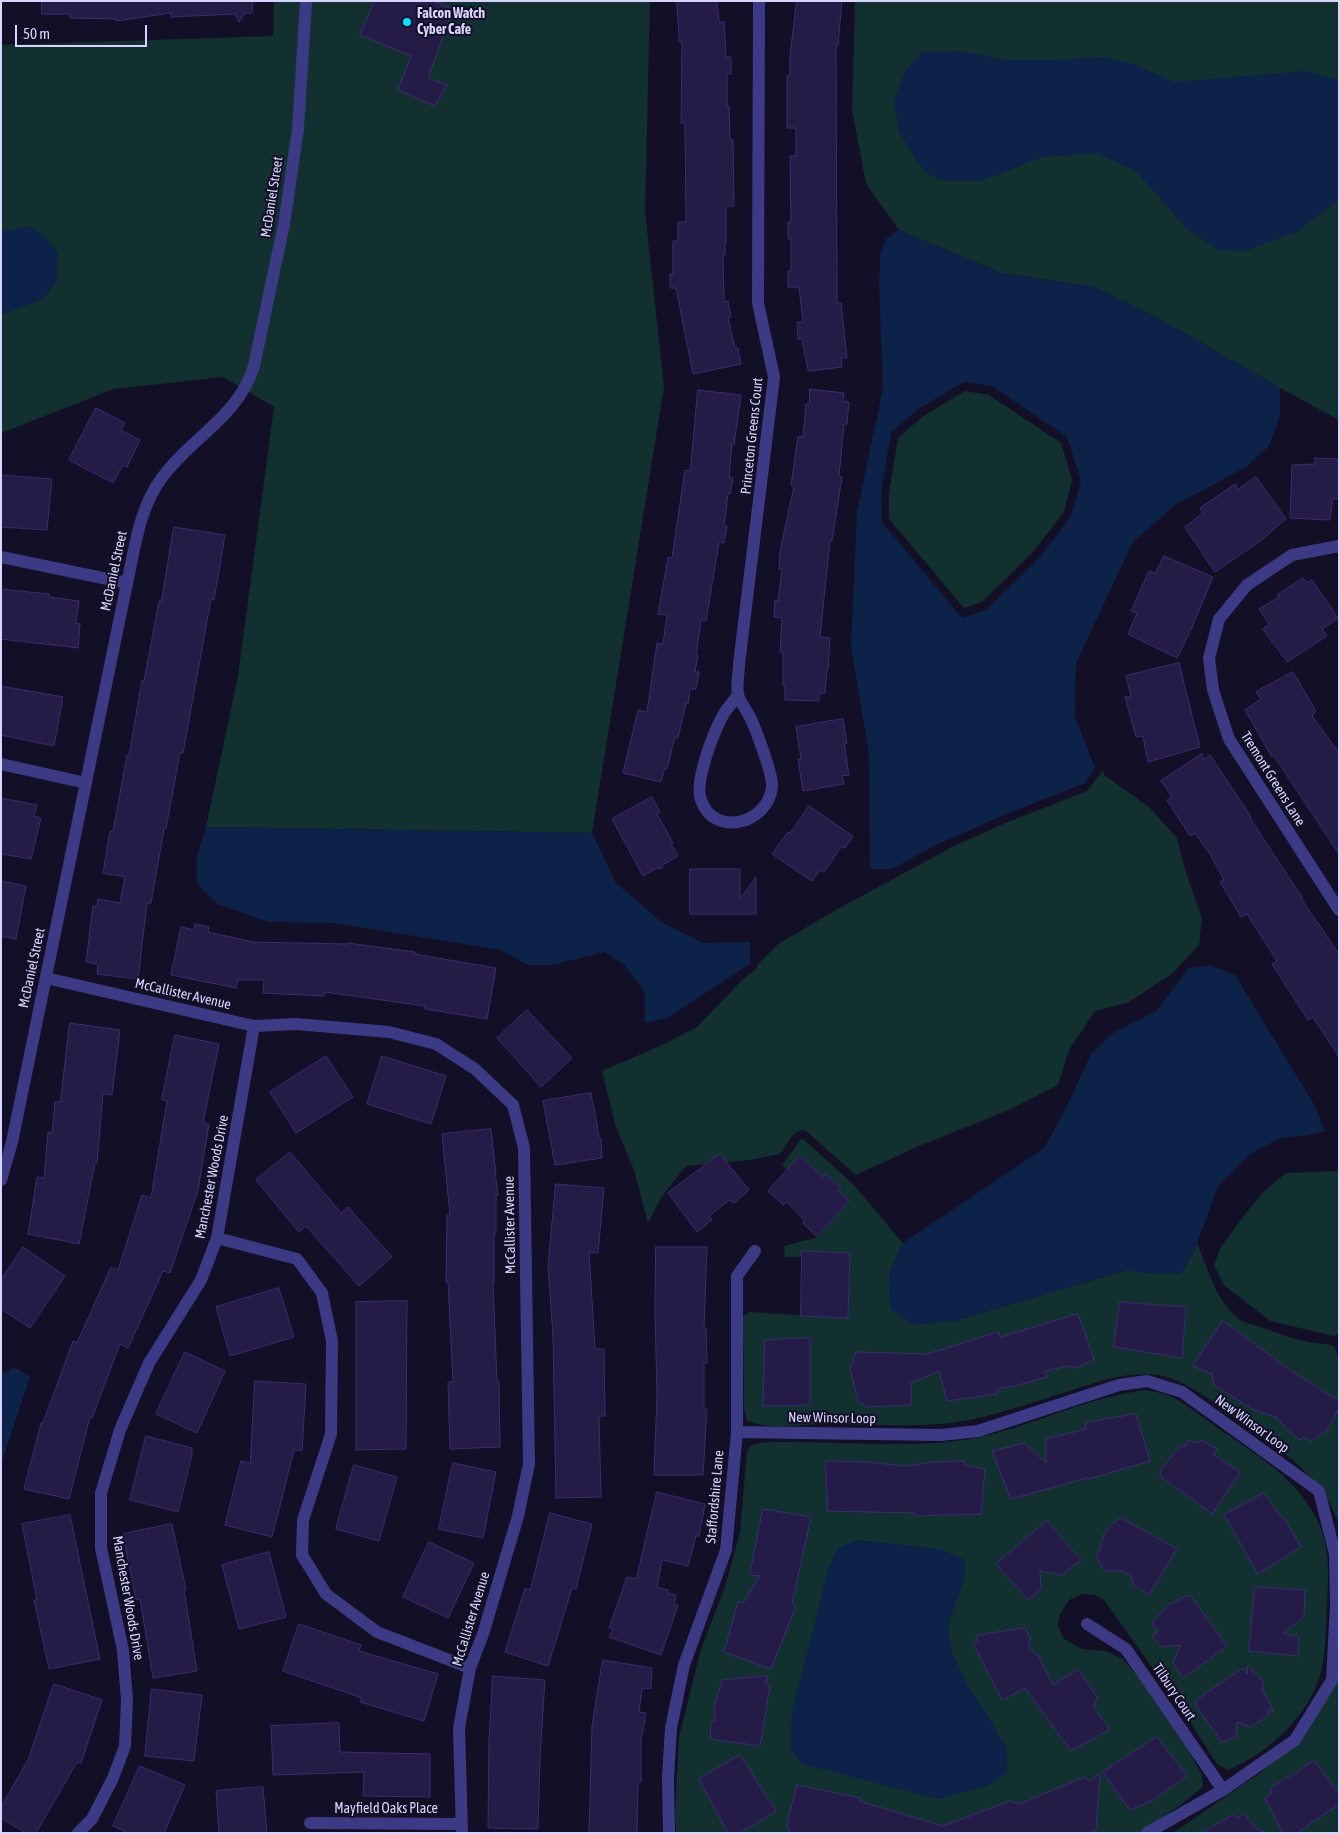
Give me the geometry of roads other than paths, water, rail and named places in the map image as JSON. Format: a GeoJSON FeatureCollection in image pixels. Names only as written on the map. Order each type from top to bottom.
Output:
{"type":"FeatureCollection","features":[{"type":"Feature","properties":{"kind":"street","name":"McDaniel Street"},"geometry":{"type":"LineString","coordinates":[[1,1180],[6,1141],[46,978],[127,583],[144,512],[159,481],[179,458],[227,414],[244,390],[254,366],[284,224],[298,129],[306,1]]}},
{"type":"Feature","properties":{"kind":"street","name":"Princeton Greens Court"},"geometry":{"type":"LineString","coordinates":[[738,695],[739,664],[774,377],[758,303],[759,1]]}},
{"type":"Feature","properties":{"kind":"street","name":"Tremont Greens Lane"},"geometry":{"type":"LineString","coordinates":[[1339,546],[1292,555],[1247,585],[1220,619],[1209,658],[1213,690],[1229,739],[1339,910]]}},
{"type":"Feature","properties":{"kind":"street"},"geometry":{"type":"LineString","coordinates":[[1,556],[127,583]]}},
{"type":"Feature","properties":{"kind":"street"},"geometry":{"type":"LineString","coordinates":[[738,695],[750,717],[769,772],[772,787],[766,803],[756,815],[744,822],[730,823],[716,819],[704,808],[698,794],[700,776],[722,716],[738,695]]}},
{"type":"Feature","properties":{"kind":"street"},"geometry":{"type":"LineString","coordinates":[[1,764],[86,782]]}},
{"type":"Feature","properties":{"kind":"street","name":"McCallister Avenue"},"geometry":{"type":"LineString","coordinates":[[46,978],[254,1026],[296,1024],[389,1032],[436,1044],[476,1069],[514,1105],[524,1148],[529,1464],[518,1516],[483,1634],[470,1668],[459,1728],[462,1829]]}},
{"type":"Feature","properties":{"kind":"street","name":"Manchester Woods Drive"},"geometry":{"type":"LineString","coordinates":[[78,1833],[92,1819],[113,1778],[125,1746],[127,1700],[123,1650],[101,1548],[101,1493],[120,1430],[149,1363],[201,1280],[217,1238],[254,1026]]}},
{"type":"Feature","properties":{"kind":"street"},"geometry":{"type":"LineString","coordinates":[[217,1238],[298,1259],[322,1293],[332,1341],[331,1434],[303,1520],[302,1555],[326,1594],[377,1632],[470,1668]]}},
{"type":"Feature","properties":{"kind":"street","name":"Staffordshire Lane"},"geometry":{"type":"LineString","coordinates":[[669,1833],[668,1777],[670,1728],[684,1665],[726,1550],[737,1432],[737,1276],[755,1251]]}},
{"type":"Feature","properties":{"kind":"street","name":"New Winsor Loop"},"geometry":{"type":"LineString","coordinates":[[737,1432],[941,1435],[978,1431],[1119,1385],[1147,1381],[1182,1392],[1319,1491],[1335,1554],[1336,1604],[1332,1680],[1295,1740],[1223,1790],[1147,1833]]}},
{"type":"Feature","properties":{"kind":"street","name":"Tilbury Court"},"geometry":{"type":"LineString","coordinates":[[1086,1624],[1126,1649],[1223,1790]]}},
{"type":"Feature","properties":{"kind":"street","name":"Mayfield Oaks Place"},"geometry":{"type":"LineString","coordinates":[[310,1823],[462,1829]]}},
{"type":"Feature","properties":{"kind":"water"},"geometry":{"type":"Polygon","coordinates":[[[961,51],[1006,60],[1104,57],[1133,64],[1175,82],[1305,71],[1338,80],[1339,200],[1297,232],[1245,251],[1219,250],[1187,229],[1135,170],[1096,153],[1042,157],[982,181],[945,181],[925,173],[899,132],[894,100],[905,71],[923,52],[961,51]]]}},
{"type":"Feature","properties":{"kind":"water"},"geometry":{"type":"Polygon","coordinates":[[[27,226],[43,235],[58,252],[57,281],[43,299],[1,315],[1,232],[27,226]]]}},
{"type":"Feature","properties":{"kind":"water"},"geometry":{"type":"Polygon","coordinates":[[[899,230],[1001,273],[1094,287],[1156,317],[1280,388],[1280,416],[1269,446],[1246,467],[1175,505],[1133,542],[1076,663],[1075,717],[1095,768],[1085,783],[1006,814],[936,845],[892,869],[870,869],[869,753],[851,646],[857,512],[883,388],[879,285],[880,255],[886,239],[899,230]],[[964,382],[918,409],[891,433],[881,492],[882,522],[962,618],[986,610],[1040,557],[1071,516],[1081,480],[1067,437],[992,386],[964,382]]]}},
{"type":"Feature","properties":{"kind":"water"},"geometry":{"type":"Polygon","coordinates":[[[206,827],[592,833],[616,883],[663,923],[704,943],[750,942],[750,964],[667,1018],[645,1023],[645,992],[624,965],[605,952],[552,965],[527,965],[501,950],[333,923],[268,922],[218,904],[197,884],[197,857],[206,827]]]}},
{"type":"Feature","properties":{"kind":"water"},"geometry":{"type":"Polygon","coordinates":[[[1210,965],[1235,975],[1315,1106],[1325,1131],[1281,1138],[1250,1154],[1218,1186],[1194,1252],[1181,1274],[1155,1274],[1127,1270],[954,1321],[914,1325],[890,1309],[889,1274],[903,1243],[1044,1148],[1067,1106],[1091,1054],[1113,1033],[1156,1011],[1189,968],[1210,965]]]}},
{"type":"Feature","properties":{"kind":"water"},"geometry":{"type":"Polygon","coordinates":[[[14,1367],[30,1377],[1,1464],[1,1375],[14,1367]]]}},
{"type":"Feature","properties":{"kind":"water"},"geometry":{"type":"Polygon","coordinates":[[[857,1540],[940,1549],[965,1560],[965,1576],[948,1625],[952,1653],[965,1680],[1007,1748],[1007,1772],[988,1786],[939,1799],[802,1764],[790,1749],[792,1712],[829,1566],[838,1548],[857,1540]]]}},
{"type":"Feature","properties":{"kind":"place","name":"Falcon Watch Cyber Cafe"},"geometry":{"type":"Point","coordinates":[407,22]}}]}
